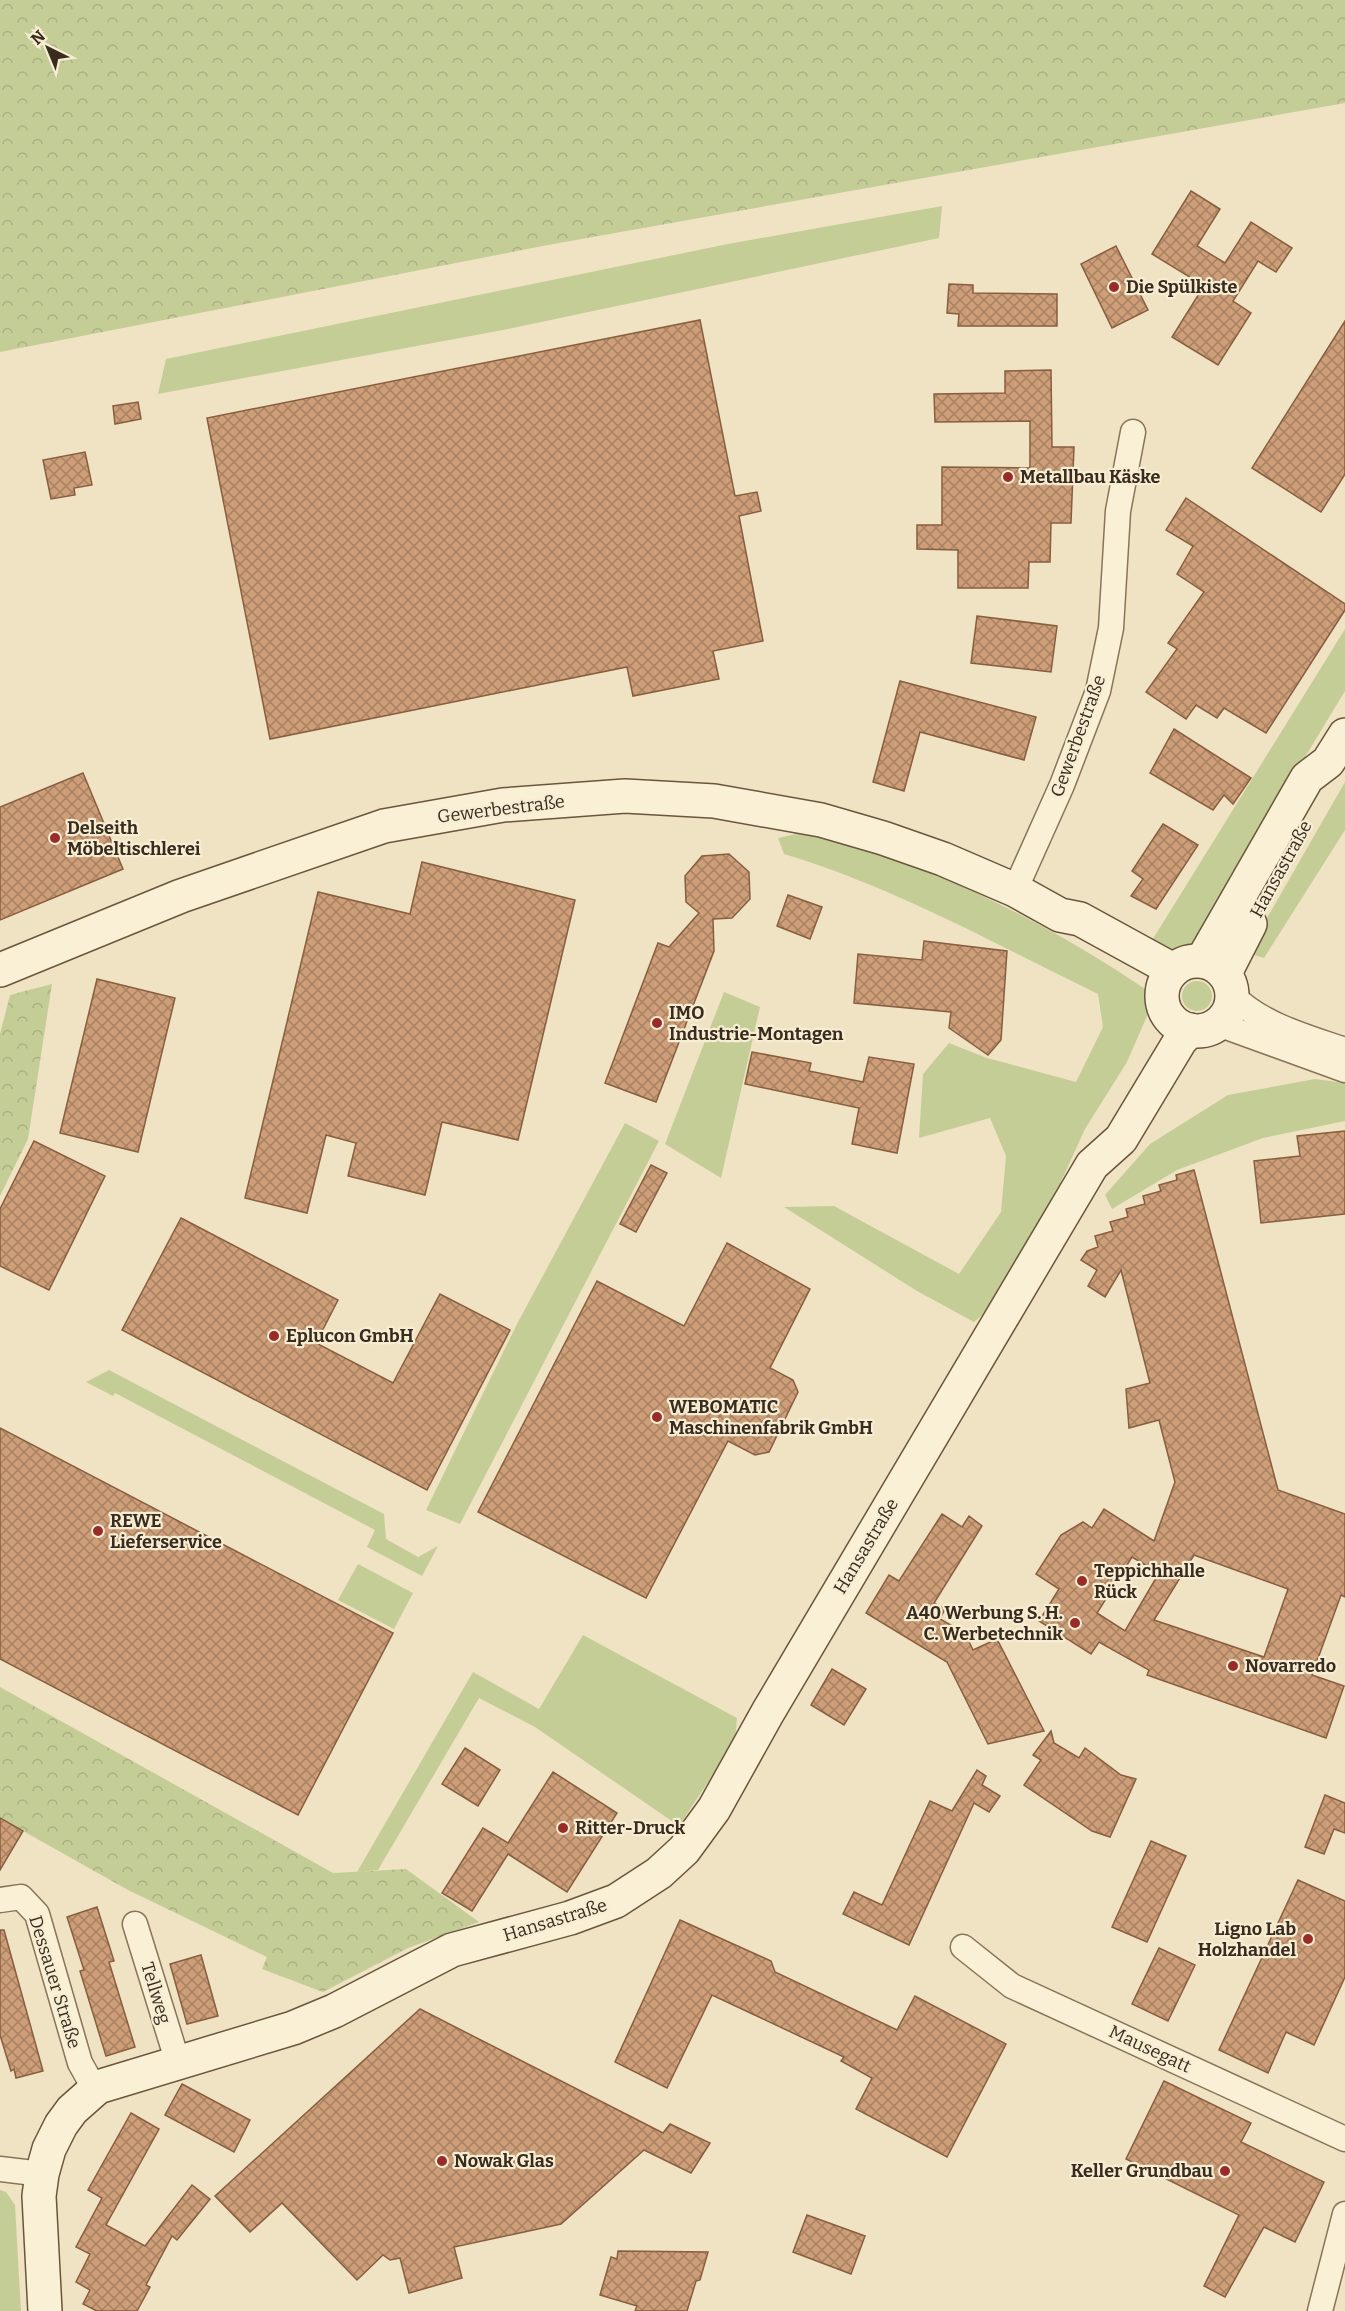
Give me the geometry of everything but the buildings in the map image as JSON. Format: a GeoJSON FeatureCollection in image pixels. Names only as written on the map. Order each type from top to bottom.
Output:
{"type":"FeatureCollection","features":[{"type":"Feature","properties":{"kind":"street","name":"Gewerbestraße"},"geometry":{"type":"LineString","coordinates":[[1015,890],[1062,785],[1098,691],[1111,628],[1118,511],[1132,432]]}},
{"type":"Feature","properties":{"kind":"street","name":"Hansastraße"},"geometry":{"type":"LineString","coordinates":[[45,2311],[39,2196],[42,2174],[49,2149],[61,2125],[72,2110],[98,2088],[293,2028],[334,2011],[452,1950],[570,1918],[616,1901],[670,1865],[693,1840],[714,1809],[768,1712],[1092,1165],[1101,1128],[1196,995],[1308,778],[1337,749]]}},
{"type":"Feature","properties":{"kind":"street","name":"Gewerbestraße"},"geometry":{"type":"LineString","coordinates":[[0,970],[181,896],[384,826],[503,805],[626,796],[714,801],[820,820],[884,838],[943,859],[1015,890],[1060,915],[1080,919],[1196,995]]}},
{"type":"Feature","properties":{"kind":"street"},"geometry":{"type":"LineString","coordinates":[[1196,995],[1244,1008],[1285,1028],[1345,1050]]}},
{"type":"Feature","properties":{"kind":"street"},"geometry":{"type":"LineString","coordinates":[[1196,995],[1345,1070]]}},
{"type":"Feature","properties":{"kind":"street","name":"Dessauer Straße"},"geometry":{"type":"LineString","coordinates":[[0,1900],[21,1897],[36,1914],[80,2063],[89,2079],[98,2088]]}},
{"type":"Feature","properties":{"kind":"street","name":"Tellweg"},"geometry":{"type":"LineString","coordinates":[[135,1924],[178,2062]]}},
{"type":"Feature","properties":{"kind":"street","name":"Mausegatt"},"geometry":{"type":"LineString","coordinates":[[963,1947],[1012,1986],[1345,2139]]}},
{"type":"Feature","properties":{"kind":"street"},"geometry":{"type":"LineString","coordinates":[[0,2169],[42,2174]]}},
{"type":"Feature","properties":{"kind":"street"},"geometry":{"type":"LineString","coordinates":[[1320,2311],[1345,2214]]}},
{"type":"Feature","properties":{"kind":"green space"},"geometry":{"type":"Polygon","coordinates":[[[0,0],[1345,0],[1345,103],[548,245],[0,352],[0,0]]]}},
{"type":"Feature","properties":{"kind":"green space"},"geometry":{"type":"Polygon","coordinates":[[[942,206],[939,238],[503,330],[158,394],[166,359],[728,244],[942,206]]]}},
{"type":"Feature","properties":{"kind":"green space"},"geometry":{"type":"Polygon","coordinates":[[[1345,629],[1345,691],[1190,947],[1172,954],[1151,942],[1345,629]]]}},
{"type":"Feature","properties":{"kind":"green space"},"geometry":{"type":"Polygon","coordinates":[[[1345,782],[1345,830],[1264,958],[1247,953],[1345,782]]]}},
{"type":"Feature","properties":{"kind":"green space"},"geometry":{"type":"Polygon","coordinates":[[[801,833],[872,850],[943,878],[1047,929],[1145,989],[1147,1016],[1127,1062],[1085,1129],[1048,1210],[986,1312],[974,1322],[917,1291],[784,1207],[834,1206],[959,1274],[1001,1212],[1006,1156],[990,1118],[919,1138],[923,1074],[949,1043],[987,1058],[1076,1082],[1103,1027],[1098,994],[905,900],[825,867],[784,854],[778,838],[801,833]]]}},
{"type":"Feature","properties":{"kind":"green space"},"geometry":{"type":"Polygon","coordinates":[[[1197,981],[1208,985],[1212,996],[1208,1007],[1197,1011],[1186,1007],[1182,996],[1186,985],[1197,981]]]}},
{"type":"Feature","properties":{"kind":"green space"},"geometry":{"type":"Polygon","coordinates":[[[52,984],[28,1139],[0,1196],[0,1034],[10,995],[52,984]]]}},
{"type":"Feature","properties":{"kind":"green space"},"geometry":{"type":"Polygon","coordinates":[[[724,992],[760,1007],[721,1178],[665,1144],[724,992]]]}},
{"type":"Feature","properties":{"kind":"green space"},"geometry":{"type":"Polygon","coordinates":[[[1315,1079],[1345,1083],[1345,1121],[1263,1138],[1177,1170],[1112,1209],[1105,1195],[1150,1144],[1228,1095],[1315,1079]]]}},
{"type":"Feature","properties":{"kind":"green space"},"geometry":{"type":"Polygon","coordinates":[[[625,1123],[659,1141],[460,1524],[426,1510],[517,1324],[625,1123]]]}},
{"type":"Feature","properties":{"kind":"green space"},"geometry":{"type":"Polygon","coordinates":[[[109,1370],[384,1514],[386,1539],[418,1557],[438,1546],[422,1576],[367,1547],[375,1530],[115,1393],[113,1396],[86,1382],[109,1370]]]}},
{"type":"Feature","properties":{"kind":"green space"},"geometry":{"type":"Polygon","coordinates":[[[358,1564],[413,1593],[394,1629],[338,1600],[358,1564]]]}},
{"type":"Feature","properties":{"kind":"green space"},"geometry":{"type":"Polygon","coordinates":[[[583,1635],[737,1718],[735,1741],[679,1826],[535,1727],[479,1698],[378,1870],[357,1872],[473,1672],[539,1709],[583,1635]]]}},
{"type":"Feature","properties":{"kind":"green space"},"geometry":{"type":"Polygon","coordinates":[[[0,1687],[333,1873],[406,1869],[479,1922],[408,1948],[323,1992],[262,1969],[267,1957],[128,1890],[0,1818],[0,1687]]]}},
{"type":"Feature","properties":{"kind":"green space"},"geometry":{"type":"Polygon","coordinates":[[[0,2190],[6,2192],[15,2205],[21,2311],[0,2311],[0,2190]]]}},
{"type":"Feature","properties":{"kind":"place","name":"Die Spülkiste"},"geometry":{"type":"Point","coordinates":[1114,287]}},
{"type":"Feature","properties":{"kind":"place","name":"Metallbau Käske"},"geometry":{"type":"Point","coordinates":[1008,477]}},
{"type":"Feature","properties":{"kind":"place","name":"Delseith Möbeltischlerei"},"geometry":{"type":"Point","coordinates":[55,838]}},
{"type":"Feature","properties":{"kind":"place","name":"IMO Industrie-Montagen"},"geometry":{"type":"Point","coordinates":[657,1023]}},
{"type":"Feature","properties":{"kind":"place","name":"Eplucon GmbH"},"geometry":{"type":"Point","coordinates":[274,1336]}},
{"type":"Feature","properties":{"kind":"place","name":"WEBOMATIC Maschinenfabrik GmbH"},"geometry":{"type":"Point","coordinates":[657,1417]}},
{"type":"Feature","properties":{"kind":"place","name":"REWE Lieferservice"},"geometry":{"type":"Point","coordinates":[98,1531]}},
{"type":"Feature","properties":{"kind":"place","name":"Teppichhalle Rück"},"geometry":{"type":"Point","coordinates":[1082,1581]}},
{"type":"Feature","properties":{"kind":"place","name":"A40 Werbung S. H. C. Werbetechnik"},"geometry":{"type":"Point","coordinates":[1075,1623]}},
{"type":"Feature","properties":{"kind":"place","name":"Novarredo"},"geometry":{"type":"Point","coordinates":[1233,1666]}},
{"type":"Feature","properties":{"kind":"place","name":"Ritter-Druck"},"geometry":{"type":"Point","coordinates":[563,1828]}},
{"type":"Feature","properties":{"kind":"place","name":"Ligno Lab Holzhandel"},"geometry":{"type":"Point","coordinates":[1308,1939]}},
{"type":"Feature","properties":{"kind":"place","name":"Nowak Glas"},"geometry":{"type":"Point","coordinates":[442,2161]}},
{"type":"Feature","properties":{"kind":"place","name":"Keller Grundbau"},"geometry":{"type":"Point","coordinates":[1225,2171]}}]}
